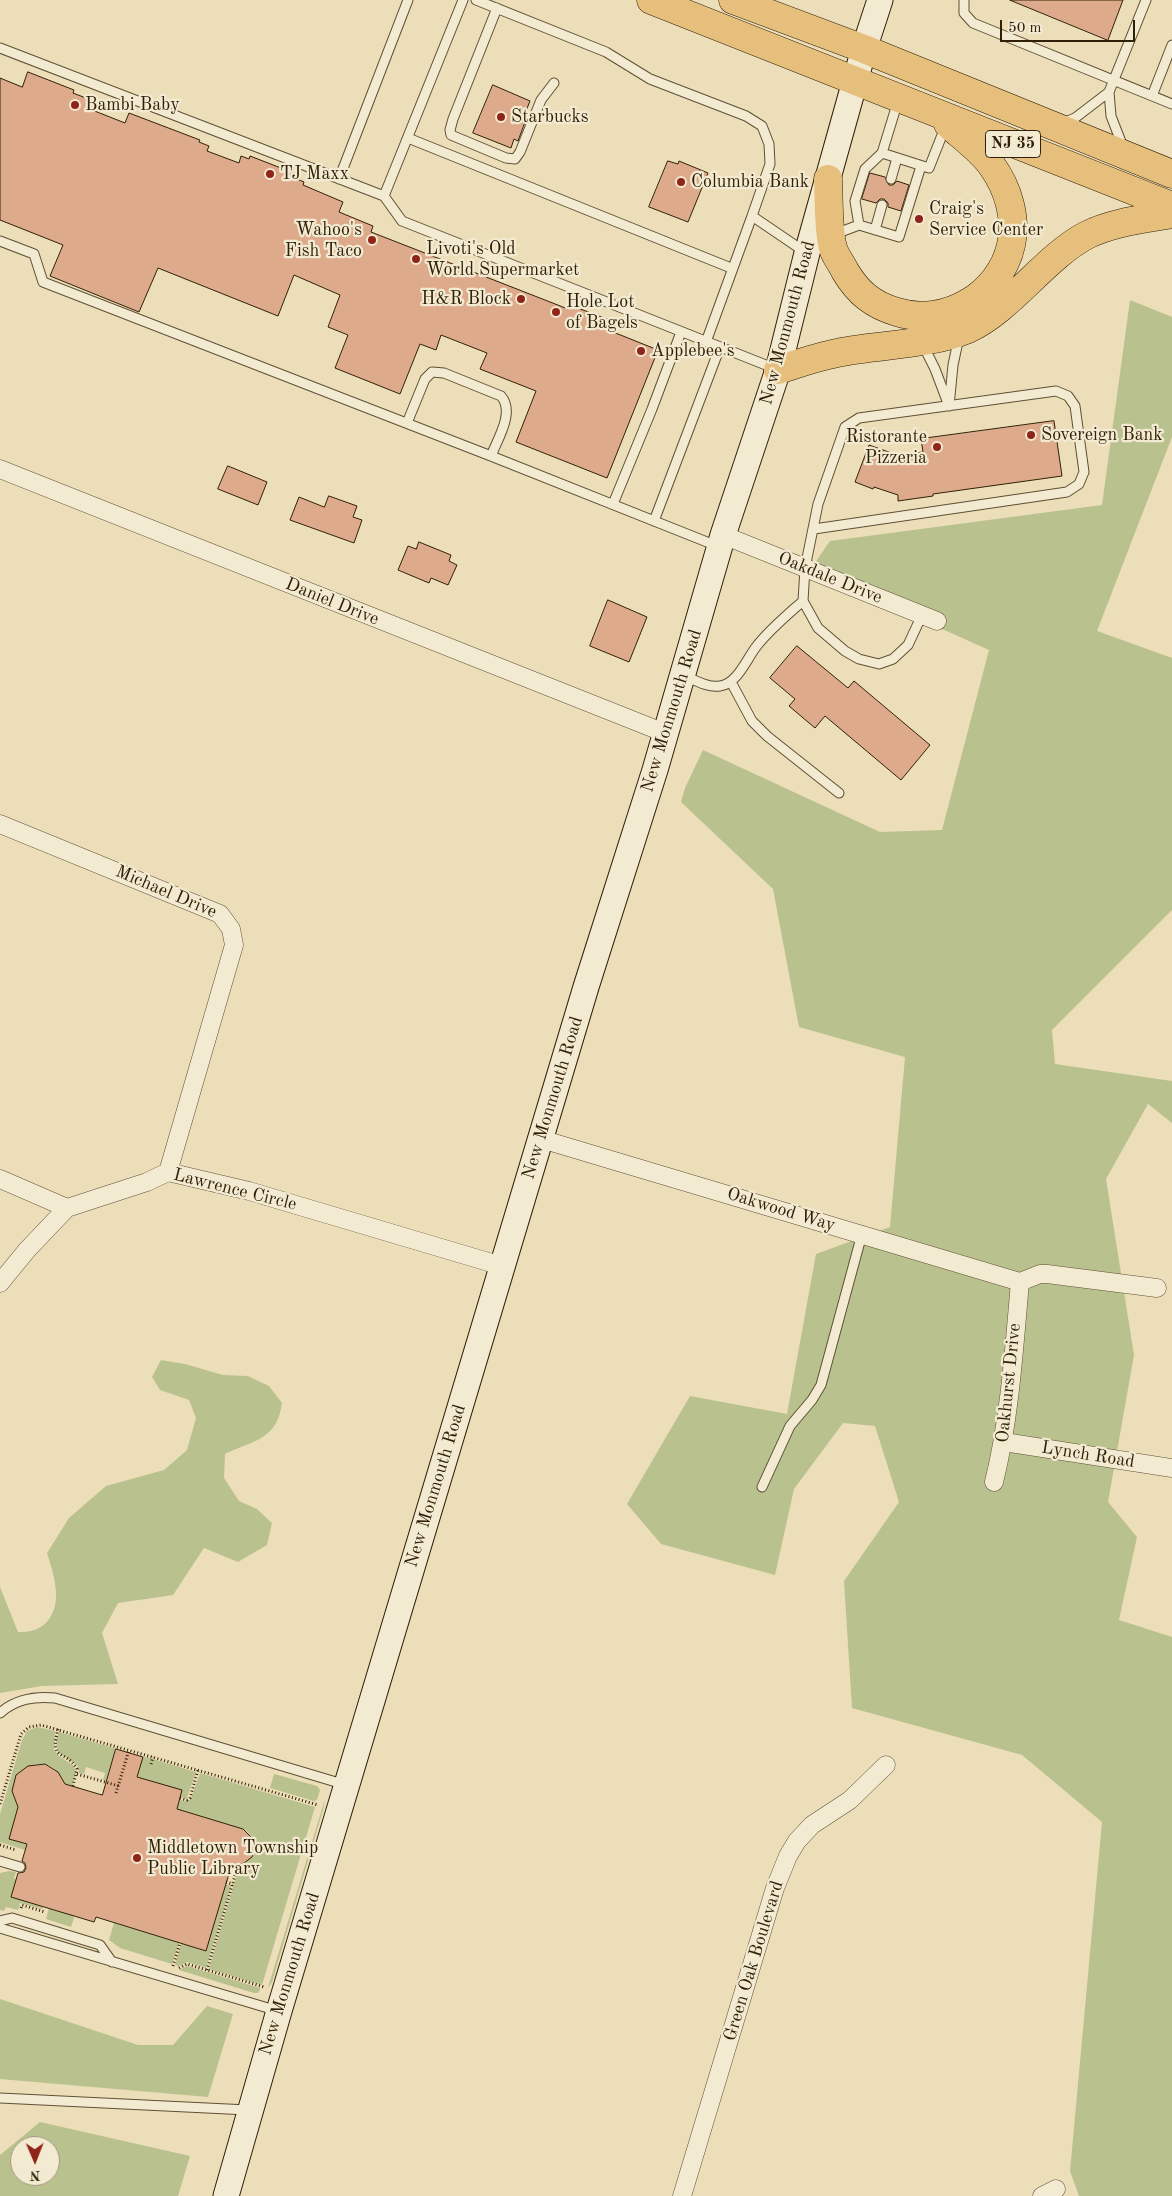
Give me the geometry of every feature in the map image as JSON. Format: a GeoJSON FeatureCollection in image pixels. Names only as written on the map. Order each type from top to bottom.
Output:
{"type":"FeatureCollection","features":[{"type":"Feature","properties":{"kind":"highway","name":"NJ 35"},"geometry":{"type":"LineString","coordinates":[[651,0],[806,60],[942,118],[1172,206]]}},
{"type":"Feature","properties":{"kind":"highway","name":"NJ 35"},"geometry":{"type":"LineString","coordinates":[[733,0],[864,49],[1172,174]]}},
{"type":"Feature","properties":{"kind":"highway"},"geometry":{"type":"LineString","coordinates":[[828,180],[833,248],[854,286],[869,301],[882,308],[906,315],[926,316],[955,310],[973,300],[988,287],[1000,272],[1011,244],[1012,213],[1008,197],[991,165],[942,118]]}},
{"type":"Feature","properties":{"kind":"highway"},"geometry":{"type":"LineString","coordinates":[[778,370],[836,353],[920,340],[961,331],[987,317],[1086,236],[1107,226],[1172,214]]}},
{"type":"Feature","properties":{"kind":"main road","name":"New Monmouth Road"},"geometry":{"type":"LineString","coordinates":[[226,2196],[279,2011],[502,1266],[684,674],[721,541],[778,370],[807,253],[864,49],[880,0]]}},
{"type":"Feature","properties":{"kind":"street","name":"Daniel Drive"},"geometry":{"type":"LineString","coordinates":[[0,469],[665,733]]}},
{"type":"Feature","properties":{"kind":"street","name":"Oakdale Drive"},"geometry":{"type":"LineString","coordinates":[[721,541],[806,568],[930,618]]}},
{"type":"Feature","properties":{"kind":"street","name":"Michael Drive"},"geometry":{"type":"LineString","coordinates":[[0,824],[151,884],[220,914],[232,928],[234,945],[168,1172]]}},
{"type":"Feature","properties":{"kind":"street","name":"Oakwood Way"},"geometry":{"type":"LineString","coordinates":[[542,1139],[1020,1282]]}},
{"type":"Feature","properties":{"kind":"street","name":"Lawrence Circle"},"geometry":{"type":"LineString","coordinates":[[0,1283],[27,1250],[67,1208],[147,1182],[168,1172],[249,1191],[502,1266]]}},
{"type":"Feature","properties":{"kind":"street"},"geometry":{"type":"LineString","coordinates":[[0,1179],[67,1208]]}},
{"type":"Feature","properties":{"kind":"street"},"geometry":{"type":"LineString","coordinates":[[1020,1282],[1040,1274],[1047,1274],[1157,1288]]}},
{"type":"Feature","properties":{"kind":"street","name":"Oakhurst Drive"},"geometry":{"type":"LineString","coordinates":[[994,1482],[1004,1442],[1020,1282]]}},
{"type":"Feature","properties":{"kind":"street","name":"Lynch Road"},"geometry":{"type":"LineString","coordinates":[[1004,1442],[1172,1468]]}},
{"type":"Feature","properties":{"kind":"street","name":"Green Oak Boulevard"},"geometry":{"type":"LineString","coordinates":[[682,2196],[775,1888],[788,1856],[797,1841],[812,1825],[850,1800],[886,1765]]}},
{"type":"Feature","properties":{"kind":"lane"},"geometry":{"type":"LineString","coordinates":[[339,179],[408,0]]}},
{"type":"Feature","properties":{"kind":"lane"},"geometry":{"type":"LineString","coordinates":[[384,196],[463,0]]}},
{"type":"Feature","properties":{"kind":"lane"},"geometry":{"type":"LineString","coordinates":[[476,0],[606,52],[650,79],[746,116],[762,126],[769,144],[770,164],[731,268],[706,342]]}},
{"type":"Feature","properties":{"kind":"lane"},"geometry":{"type":"LineString","coordinates":[[964,0],[964,13],[973,23],[1172,104]]}},
{"type":"Feature","properties":{"kind":"lane"},"geometry":{"type":"LineString","coordinates":[[1127,156],[1116,134],[1111,116],[1109,92],[1146,0]]}},
{"type":"Feature","properties":{"kind":"lane"},"geometry":{"type":"LineString","coordinates":[[497,8],[453,119],[450,130],[452,135],[506,158],[514,158],[520,152],[541,100],[554,83]]}},
{"type":"Feature","properties":{"kind":"lane"},"geometry":{"type":"LineString","coordinates":[[1152,96],[1172,45]]}},
{"type":"Feature","properties":{"kind":"lane"},"geometry":{"type":"LineString","coordinates":[[0,48],[384,196],[402,221],[778,370]]}},
{"type":"Feature","properties":{"kind":"lane"},"geometry":{"type":"LineString","coordinates":[[1051,126],[1075,118],[1109,92]]}},
{"type":"Feature","properties":{"kind":"lane"},"geometry":{"type":"LineString","coordinates":[[859,225],[855,201],[865,169],[882,153],[899,99]]}},
{"type":"Feature","properties":{"kind":"lane"},"geometry":{"type":"LineString","coordinates":[[882,153],[929,168],[942,118]]}},
{"type":"Feature","properties":{"kind":"lane"},"geometry":{"type":"LineString","coordinates":[[408,138],[731,268]]}},
{"type":"Feature","properties":{"kind":"lane"},"geometry":{"type":"LineString","coordinates":[[891,179],[898,158]]}},
{"type":"Feature","properties":{"kind":"lane"},"geometry":{"type":"LineString","coordinates":[[832,235],[859,225],[899,237],[921,166]]}},
{"type":"Feature","properties":{"kind":"lane"},"geometry":{"type":"LineString","coordinates":[[875,230],[882,205]]}},
{"type":"Feature","properties":{"kind":"lane"},"geometry":{"type":"LineString","coordinates":[[752,216],[807,253]]}},
{"type":"Feature","properties":{"kind":"lane"},"geometry":{"type":"LineString","coordinates":[[0,241],[34,254],[43,282],[492,456],[654,521],[721,541]]}},
{"type":"Feature","properties":{"kind":"lane"},"geometry":{"type":"LineString","coordinates":[[949,406],[953,366],[961,331]]}},
{"type":"Feature","properties":{"kind":"lane"},"geometry":{"type":"LineString","coordinates":[[613,504],[681,332]]}},
{"type":"Feature","properties":{"kind":"lane"},"geometry":{"type":"LineString","coordinates":[[920,340],[935,369],[949,406]]}},
{"type":"Feature","properties":{"kind":"lane"},"geometry":{"type":"LineString","coordinates":[[654,521],[720,347]]}},
{"type":"Feature","properties":{"kind":"lane"},"geometry":{"type":"LineString","coordinates":[[407,423],[424,379],[432,372],[452,377],[501,396],[507,402],[508,412],[492,456]]}},
{"type":"Feature","properties":{"kind":"lane"},"geometry":{"type":"LineString","coordinates":[[814,529],[1067,492],[1079,484],[1084,472],[1075,406],[1068,396],[1056,391],[859,418],[846,427],[818,504],[806,568],[803,601],[818,628],[845,651],[859,660],[879,664],[893,659],[908,645],[930,618]]}},
{"type":"Feature","properties":{"kind":"lane"},"geometry":{"type":"LineString","coordinates":[[684,674],[709,686],[721,686],[731,682],[775,626],[803,601]]}},
{"type":"Feature","properties":{"kind":"lane"},"geometry":{"type":"LineString","coordinates":[[731,682],[752,721],[767,736],[840,793]]}},
{"type":"Feature","properties":{"kind":"lane"},"geometry":{"type":"LineString","coordinates":[[762,1487],[790,1426],[812,1400],[821,1385],[862,1234]]}},
{"type":"Feature","properties":{"kind":"lane"},"geometry":{"type":"LineString","coordinates":[[0,1713],[14,1703],[23,1700],[44,1697],[55,1698],[346,1786]]}},
{"type":"Feature","properties":{"kind":"lane"},"geometry":{"type":"LineString","coordinates":[[0,1861],[20,1867]]}},
{"type":"Feature","properties":{"kind":"lane"},"geometry":{"type":"LineString","coordinates":[[0,1921],[12,1918],[100,1945],[112,1962]]}},
{"type":"Feature","properties":{"kind":"lane"},"geometry":{"type":"LineString","coordinates":[[0,1928],[279,2011]]}},
{"type":"Feature","properties":{"kind":"lane"},"geometry":{"type":"LineString","coordinates":[[0,2098],[251,2110]]}},
{"type":"Feature","properties":{"kind":"path"},"geometry":{"type":"LineString","coordinates":[[0,1804],[21,1734],[34,1725],[58,1729],[319,1805]]}},
{"type":"Feature","properties":{"kind":"path"},"geometry":{"type":"LineString","coordinates":[[58,1729],[54,1745],[55,1750],[75,1765],[77,1774],[74,1786]]}},
{"type":"Feature","properties":{"kind":"path"},"geometry":{"type":"LineString","coordinates":[[116,1794],[129,1750]]}},
{"type":"Feature","properties":{"kind":"path"},"geometry":{"type":"LineString","coordinates":[[151,1764],[154,1757]]}},
{"type":"Feature","properties":{"kind":"path"},"geometry":{"type":"LineString","coordinates":[[180,1798],[187,1800],[190,1798],[198,1770]]}},
{"type":"Feature","properties":{"kind":"path"},"geometry":{"type":"LineString","coordinates":[[77,1774],[119,1786]]}},
{"type":"Feature","properties":{"kind":"path"},"geometry":{"type":"LineString","coordinates":[[207,1970],[237,1869],[234,1864]]}},
{"type":"Feature","properties":{"kind":"path"},"geometry":{"type":"LineString","coordinates":[[226,1882],[233,1884]]}},
{"type":"Feature","properties":{"kind":"path"},"geometry":{"type":"LineString","coordinates":[[45,1912],[46,1907]]}},
{"type":"Feature","properties":{"kind":"path"},"geometry":{"type":"LineString","coordinates":[[173,1966],[180,1943]]}},
{"type":"Feature","properties":{"kind":"path"},"geometry":{"type":"LineString","coordinates":[[164,1964],[179,1968],[187,1964],[264,1988]]}},
{"type":"Feature","properties":{"kind":"green space"},"geometry":{"type":"Polygon","coordinates":[[[1130,300],[1172,317],[1172,437],[1097,631],[1172,658],[1172,910],[1052,1030],[1055,1064],[1172,1081],[1172,1123],[1148,1104],[1106,1179],[1134,1355],[1108,1502],[1137,1537],[1119,1620],[1172,1637],[1172,2196],[1079,2196],[1070,2171],[1102,1822],[1022,1755],[852,1708],[844,1581],[899,1502],[875,1426],[843,1423],[794,1489],[775,1575],[661,1544],[627,1504],[690,1396],[787,1414],[816,1254],[890,1227],[905,1057],[799,1027],[773,889],[681,802],[685,788],[703,750],[880,832],[942,830],[989,650],[810,570],[830,541],[1102,505],[1130,300]]]}},
{"type":"Feature","properties":{"kind":"green space"},"geometry":{"type":"Polygon","coordinates":[[[161,1360],[185,1364],[223,1375],[248,1376],[269,1386],[282,1403],[275,1425],[269,1432],[225,1454],[224,1478],[239,1501],[257,1509],[272,1523],[267,1545],[238,1562],[204,1548],[173,1595],[118,1603],[102,1633],[118,1684],[42,1686],[0,1693],[0,1587],[18,1632],[28,1632],[44,1625],[53,1612],[56,1594],[54,1576],[47,1553],[69,1518],[106,1486],[164,1470],[187,1450],[196,1418],[189,1400],[160,1390],[152,1377],[161,1360]]]}},
{"type":"Feature","properties":{"kind":"green space"},"geometry":{"type":"Polygon","coordinates":[[[37,1727],[55,1731],[54,1750],[59,1756],[74,1766],[76,1773],[72,1786],[64,1784],[58,1772],[49,1766],[39,1764],[29,1767],[21,1773],[16,1782],[14,1794],[18,1807],[10,1839],[26,1844],[25,1850],[0,1842],[0,1814],[22,1740],[27,1731],[37,1727]]]}},
{"type":"Feature","properties":{"kind":"green space"},"geometry":{"type":"Polygon","coordinates":[[[59,1732],[114,1748],[106,1781],[103,1780],[105,1773],[86,1767],[84,1774],[79,1773],[78,1766],[58,1752],[56,1741],[59,1732]]]}},
{"type":"Feature","properties":{"kind":"green space"},"geometry":{"type":"Polygon","coordinates":[[[146,1757],[196,1772],[187,1798],[180,1797],[182,1790],[137,1777],[142,1758],[146,1757]]]}},
{"type":"Feature","properties":{"kind":"green space"},"geometry":{"type":"Polygon","coordinates":[[[200,1773],[315,1807],[262,1985],[209,1969],[238,1871],[237,1864],[249,1859],[254,1849],[254,1844],[252,1838],[243,1829],[177,1809],[179,1800],[187,1801],[191,1799],[200,1773]]]}},
{"type":"Feature","properties":{"kind":"green space"},"geometry":{"type":"Polygon","coordinates":[[[274,1774],[317,1786],[320,1790],[317,1800],[314,1801],[270,1788],[274,1774]]]}},
{"type":"Feature","properties":{"kind":"green space"},"geometry":{"type":"Polygon","coordinates":[[[325,1799],[272,1982],[268,1988],[325,1799]]]}},
{"type":"Feature","properties":{"kind":"green space"},"geometry":{"type":"Polygon","coordinates":[[[16,1872],[14,1878],[43,1906],[42,1909],[20,1903],[18,1910],[6,1907],[4,1911],[0,1910],[0,1873],[16,1872]]]}},
{"type":"Feature","properties":{"kind":"green space"},"geometry":{"type":"Polygon","coordinates":[[[226,1884],[231,1886],[206,1968],[187,1962],[179,1966],[175,1965],[181,1943],[205,1951],[226,1884]]]}},
{"type":"Feature","properties":{"kind":"green space"},"geometry":{"type":"Polygon","coordinates":[[[49,1908],[72,1915],[74,1918],[71,1927],[46,1919],[49,1908]]]}},
{"type":"Feature","properties":{"kind":"green space"},"geometry":{"type":"Polygon","coordinates":[[[114,1923],[179,1943],[172,1964],[120,1948],[109,1940],[114,1923]]]}},
{"type":"Feature","properties":{"kind":"green space"},"geometry":{"type":"Polygon","coordinates":[[[187,1966],[260,1988],[260,1990],[258,1993],[254,1993],[179,1970],[187,1966]]]}},
{"type":"Feature","properties":{"kind":"green space"},"geometry":{"type":"Polygon","coordinates":[[[0,1999],[138,2045],[173,2045],[207,2006],[233,2014],[208,2097],[0,2079],[0,1999]]]}},
{"type":"Feature","properties":{"kind":"green space"},"geometry":{"type":"Polygon","coordinates":[[[40,2122],[190,2156],[178,2196],[0,2196],[0,2155],[10,2147],[10,2186],[60,2186],[60,2136],[23,2136],[40,2122]]]}},
{"type":"Feature","properties":{"kind":"building"},"geometry":{"type":"Polygon","coordinates":[[[1010,0],[1123,0],[1108,40],[1010,0]]]}},
{"type":"Feature","properties":{"kind":"building"},"geometry":{"type":"Polygon","coordinates":[[[28,72],[74,90],[73,93],[91,100],[87,108],[125,123],[129,113],[200,140],[199,142],[209,146],[207,151],[239,163],[241,156],[249,159],[250,156],[299,175],[297,179],[304,182],[303,185],[343,202],[339,212],[373,226],[371,232],[568,309],[570,305],[617,323],[613,332],[658,350],[607,478],[516,442],[536,391],[480,369],[487,353],[441,335],[436,350],[420,344],[400,394],[335,368],[348,335],[328,327],[340,295],[294,275],[278,316],[158,268],[139,312],[50,276],[63,245],[0,220],[0,78],[22,87],[28,72]]]}},
{"type":"Feature","properties":{"kind":"building","name":"Starbucks"},"geometry":{"type":"Polygon","coordinates":[[[493,85],[530,101],[522,121],[525,122],[518,141],[514,139],[511,148],[473,133],[493,85]]]}},
{"type":"Feature","properties":{"kind":"building","name":"Columbia Bank"},"geometry":{"type":"Polygon","coordinates":[[[668,161],[678,164],[679,161],[708,173],[688,222],[649,207],[668,161]]]}},
{"type":"Feature","properties":{"kind":"building"},"geometry":{"type":"Polygon","coordinates":[[[870,173],[885,177],[889,185],[893,185],[897,181],[909,185],[901,211],[888,207],[888,203],[884,199],[880,199],[876,203],[862,199],[870,173]]]}},
{"type":"Feature","properties":{"kind":"building"},"geometry":{"type":"Polygon","coordinates":[[[1054,421],[1062,476],[933,494],[933,496],[898,501],[898,495],[855,482],[869,445],[897,455],[923,452],[921,439],[1054,421]]]}},
{"type":"Feature","properties":{"kind":"building"},"geometry":{"type":"Polygon","coordinates":[[[228,466],[267,482],[258,505],[218,489],[228,466]]]}},
{"type":"Feature","properties":{"kind":"building"},"geometry":{"type":"Polygon","coordinates":[[[329,496],[357,506],[353,517],[362,520],[354,543],[290,520],[299,497],[324,507],[329,496]]]}},
{"type":"Feature","properties":{"kind":"building"},"geometry":{"type":"Polygon","coordinates":[[[419,542],[451,555],[449,561],[457,565],[448,585],[431,578],[429,583],[398,570],[408,546],[416,549],[419,542]]]}},
{"type":"Feature","properties":{"kind":"building"},"geometry":{"type":"Polygon","coordinates":[[[608,600],[647,617],[629,662],[590,646],[608,600]]]}},
{"type":"Feature","properties":{"kind":"building"},"geometry":{"type":"Polygon","coordinates":[[[797,646],[848,688],[854,681],[930,745],[901,780],[825,716],[815,728],[789,706],[795,699],[770,678],[797,646]]]}},
{"type":"Feature","properties":{"kind":"building","name":"Middletown Township Public Library"},"geometry":{"type":"Polygon","coordinates":[[[116,1749],[143,1757],[137,1777],[182,1790],[177,1809],[243,1829],[252,1838],[255,1847],[252,1857],[244,1863],[231,1867],[206,1951],[96,1917],[94,1922],[11,1897],[18,1873],[24,1872],[26,1868],[25,1863],[22,1861],[27,1844],[9,1839],[18,1807],[12,1791],[16,1775],[28,1766],[45,1764],[58,1772],[65,1784],[102,1795],[116,1749]]]}},
{"type":"Feature","properties":{"kind":"place","name":"Bambi Baby"},"geometry":{"type":"Point","coordinates":[75,105]}},
{"type":"Feature","properties":{"kind":"place","name":"Starbucks"},"geometry":{"type":"Point","coordinates":[501,117]}},
{"type":"Feature","properties":{"kind":"place","name":"TJ Maxx"},"geometry":{"type":"Point","coordinates":[270,174]}},
{"type":"Feature","properties":{"kind":"place","name":"Columbia Bank"},"geometry":{"type":"Point","coordinates":[681,182]}},
{"type":"Feature","properties":{"kind":"place","name":"Craig's Service Center"},"geometry":{"type":"Point","coordinates":[919,219]}},
{"type":"Feature","properties":{"kind":"place","name":"Wahoo's Fish Taco"},"geometry":{"type":"Point","coordinates":[372,240]}},
{"type":"Feature","properties":{"kind":"place","name":"Livoti's Old World Supermarket"},"geometry":{"type":"Point","coordinates":[416,259]}},
{"type":"Feature","properties":{"kind":"place","name":"H&R Block"},"geometry":{"type":"Point","coordinates":[521,299]}},
{"type":"Feature","properties":{"kind":"place","name":"Hole Lot of Bagels"},"geometry":{"type":"Point","coordinates":[556,312]}},
{"type":"Feature","properties":{"kind":"place","name":"Applebee's"},"geometry":{"type":"Point","coordinates":[641,351]}},
{"type":"Feature","properties":{"kind":"place","name":"Sovereign Bank"},"geometry":{"type":"Point","coordinates":[1031,435]}},
{"type":"Feature","properties":{"kind":"place","name":"Ristorante Pizzeria"},"geometry":{"type":"Point","coordinates":[937,447]}},
{"type":"Feature","properties":{"kind":"place","name":"Middletown Township Public Library"},"geometry":{"type":"Point","coordinates":[137,1858]}}]}
